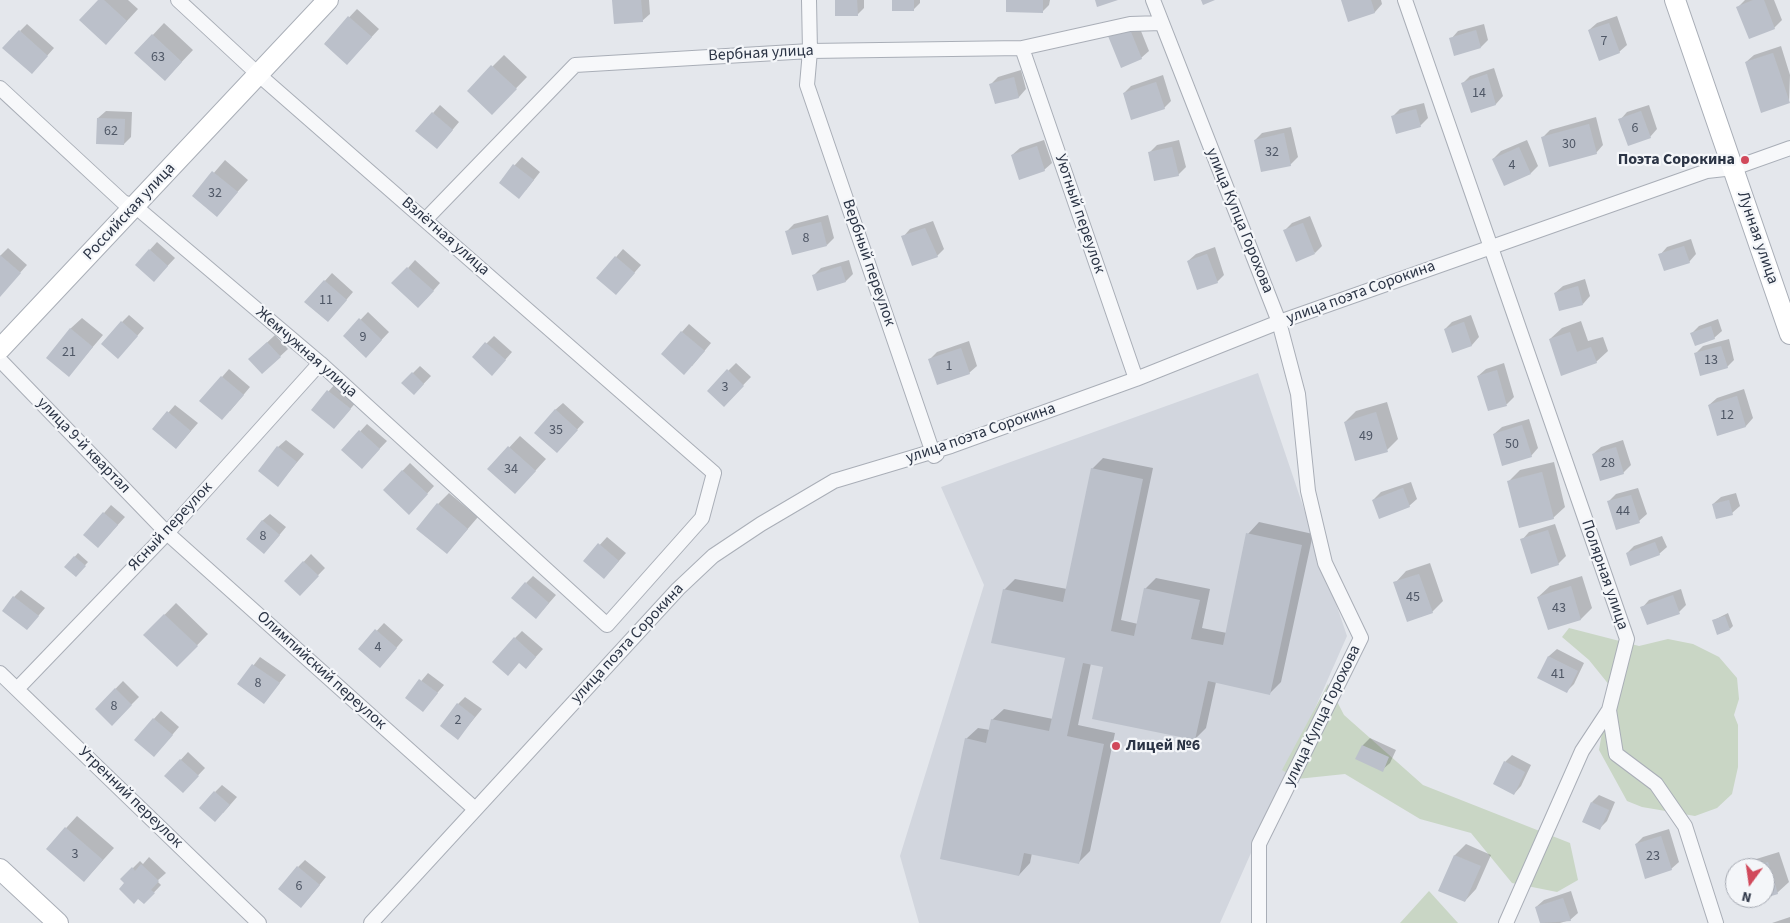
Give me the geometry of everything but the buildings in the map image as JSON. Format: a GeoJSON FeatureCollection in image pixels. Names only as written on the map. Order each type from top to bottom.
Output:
{"type":"FeatureCollection","features":[{"type":"Feature","properties":{"kind":"street","name":"Взлётная улица"},"geometry":{"type":"LineString","coordinates":[[178,0],[259,75],[714,473],[702,518],[608,625]]}},
{"type":"Feature","properties":{"kind":"street","name":"Российская улица"},"geometry":{"type":"LineString","coordinates":[[0,350],[328,0]]}},
{"type":"Feature","properties":{"kind":"street"},"geometry":{"type":"LineString","coordinates":[[809,0],[810,51]]}},
{"type":"Feature","properties":{"kind":"street","name":"улица Купца Горохова"},"geometry":{"type":"LineString","coordinates":[[1153,0],[1279,322],[1298,394],[1308,491],[1325,563],[1362,638],[1259,844],[1259,923]]}},
{"type":"Feature","properties":{"kind":"street","name":"Полярная улица"},"geometry":{"type":"LineString","coordinates":[[1405,0],[1627,639],[1609,710],[1582,751],[1506,923]]}},
{"type":"Feature","properties":{"kind":"street","name":"Лунная улица"},"geometry":{"type":"LineString","coordinates":[[1675,0],[1790,334]]}},
{"type":"Feature","properties":{"kind":"street","name":"Вербная улица"},"geometry":{"type":"LineString","coordinates":[[425,220],[575,65],[810,51],[1022,48],[1130,24],[1161,23]]}},
{"type":"Feature","properties":{"kind":"street","name":"Уютный переулок"},"geometry":{"type":"LineString","coordinates":[[1022,48],[1136,380]]}},
{"type":"Feature","properties":{"kind":"street","name":"Вербный переулок"},"geometry":{"type":"LineString","coordinates":[[810,51],[807,85],[934,456],[951,446]]}},
{"type":"Feature","properties":{"kind":"street","name":"Жемчужная улица"},"geometry":{"type":"LineString","coordinates":[[0,88],[123,202],[136,207],[320,362],[608,625]]}},
{"type":"Feature","properties":{"kind":"street","name":"улица поэта Сорокина"},"geometry":{"type":"LineString","coordinates":[[371,923],[678,589],[713,556],[761,524],[834,481],[951,446],[1136,380],[1279,322],[1707,171],[1734,168],[1790,148]]}},
{"type":"Feature","properties":{"kind":"street","name":"улица 9-й квартал"},"geometry":{"type":"LineString","coordinates":[[0,360],[167,533]]}},
{"type":"Feature","properties":{"kind":"street","name":"Ясный переулок"},"geometry":{"type":"LineString","coordinates":[[18,688],[167,533],[320,362]]}},
{"type":"Feature","properties":{"kind":"street","name":"Олимпийский переулок"},"geometry":{"type":"LineString","coordinates":[[167,533],[475,809]]}},
{"type":"Feature","properties":{"kind":"street","name":"Утренний переулок"},"geometry":{"type":"LineString","coordinates":[[0,673],[18,688],[259,923]]}},
{"type":"Feature","properties":{"kind":"street"},"geometry":{"type":"LineString","coordinates":[[1609,710],[1616,754],[1656,784],[1685,826],[1716,923]]}},
{"type":"Feature","properties":{"kind":"street"},"geometry":{"type":"LineString","coordinates":[[0,869],[58,923]]}},
{"type":"Feature","properties":{"kind":"shaded area","name":"Лицей №6"},"geometry":{"type":"Polygon","coordinates":[[[1258,373],[1347,636],[1220,923],[919,923],[900,856],[984,585],[941,487],[1258,373]]]}},
{"type":"Feature","properties":{"kind":"green space"},"geometry":{"type":"Polygon","coordinates":[[[1569,628],[1639,646],[1668,639],[1693,644],[1719,657],[1737,678],[1739,699],[1734,715],[1738,725],[1738,767],[1732,794],[1717,808],[1695,816],[1642,807],[1627,801],[1599,750],[1610,686],[1589,660],[1562,637],[1569,628]]]}},
{"type":"Feature","properties":{"kind":"green space"},"geometry":{"type":"Polygon","coordinates":[[[1328,684],[1344,715],[1423,785],[1570,843],[1578,880],[1557,892],[1512,883],[1471,833],[1420,819],[1345,774],[1297,779],[1282,770],[1328,684]]]}},
{"type":"Feature","properties":{"kind":"green space"},"geometry":{"type":"Polygon","coordinates":[[[1429,891],[1458,923],[1400,923],[1429,891]]]}},
{"type":"Feature","properties":{"kind":"place","name":"Поэта Сорокина"},"geometry":{"type":"Point","coordinates":[1745,160]}},
{"type":"Feature","properties":{"kind":"place","name":"Лицей №6"},"geometry":{"type":"Point","coordinates":[1116,746]}}]}
